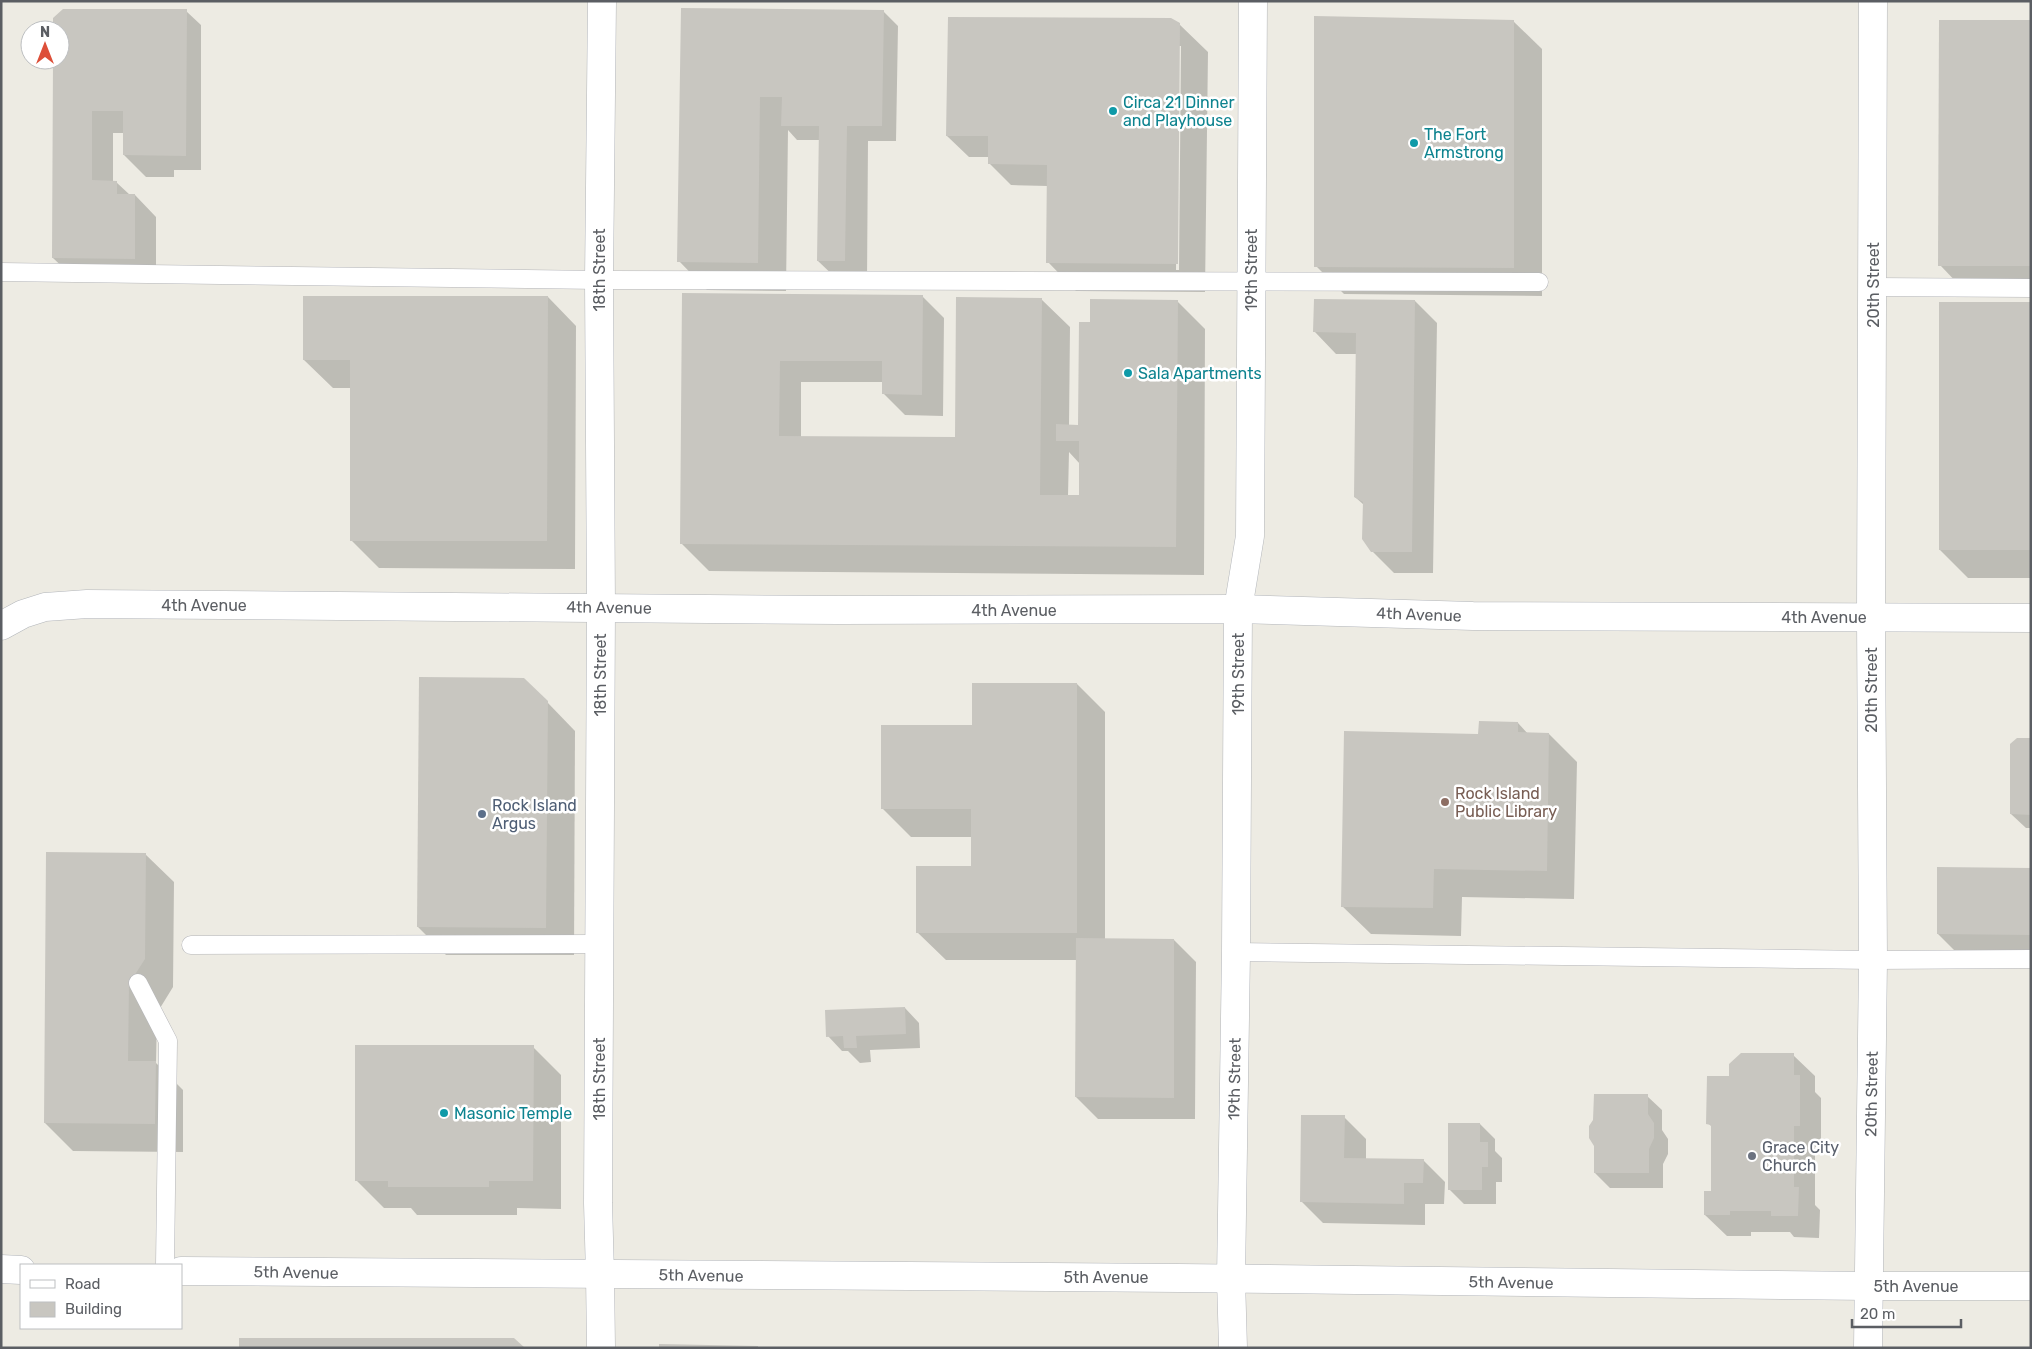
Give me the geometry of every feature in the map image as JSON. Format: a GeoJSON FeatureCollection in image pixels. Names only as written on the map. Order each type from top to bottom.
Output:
{"type":"FeatureCollection","features":[{"type":"Feature","properties":{"kind":"street","name":"18th Street"},"geometry":{"type":"LineString","coordinates":[[601,1348],[598,1203],[598,944],[601,607],[599,280],[602,1]]}},
{"type":"Feature","properties":{"kind":"street","name":"19th Street"},"geometry":{"type":"LineString","coordinates":[[1233,1348],[1231,1278],[1236,952],[1238,609],[1250,536],[1253,1]]}},
{"type":"Feature","properties":{"kind":"street","name":"20th Street"},"geometry":{"type":"LineString","coordinates":[[1868,1348],[1873,960],[1871,617],[1873,1]]}},
{"type":"Feature","properties":{"kind":"street","name":"4th Avenue"},"geometry":{"type":"LineString","coordinates":[[1,626],[22,614],[45,607],[86,604],[838,610],[1238,609],[1473,616],[2031,618]]}},
{"type":"Feature","properties":{"kind":"street"},"geometry":{"type":"LineString","coordinates":[[1,1269],[20,1270]]}},
{"type":"Feature","properties":{"kind":"street","name":"5th Avenue"},"geometry":{"type":"LineString","coordinates":[[182,1271],[1231,1278],[1868,1286],[2031,1286]]}},
{"type":"Feature","properties":{"kind":"lane"},"geometry":{"type":"LineString","coordinates":[[1,272],[599,280],[1251,283],[1539,282]]}},
{"type":"Feature","properties":{"kind":"lane"},"geometry":{"type":"LineString","coordinates":[[1873,287],[2031,288]]}},
{"type":"Feature","properties":{"kind":"lane"},"geometry":{"type":"LineString","coordinates":[[191,945],[598,944]]}},
{"type":"Feature","properties":{"kind":"lane"},"geometry":{"type":"LineString","coordinates":[[1236,952],[1873,960],[2031,959]]}},
{"type":"Feature","properties":{"kind":"lane"},"geometry":{"type":"LineString","coordinates":[[138,983],[168,1041],[165,1264]]}},
{"type":"Feature","properties":{"kind":"building"},"geometry":{"type":"Polygon","coordinates":[[[681,8],[884,10],[882,126],[847,126],[845,261],[817,261],[819,126],[781,126],[782,97],[760,97],[758,263],[677,262],[681,8]]]}},
{"type":"Feature","properties":{"kind":"building"},"geometry":{"type":"Polygon","coordinates":[[[63,9],[187,9],[186,156],[123,155],[123,111],[92,111],[92,180],[117,181],[117,194],[135,194],[135,259],[52,258],[53,70],[70,70],[70,20],[53,20],[63,9]]]}},
{"type":"Feature","properties":{"kind":"building","name":"The Fort Armstrong"},"geometry":{"type":"Polygon","coordinates":[[[1314,16],[1514,20],[1514,268],[1314,267],[1314,16]]]}},
{"type":"Feature","properties":{"kind":"building","name":"Circa 21 Dinner and Playhouse"},"geometry":{"type":"Polygon","coordinates":[[[948,17],[1171,18],[1180,23],[1178,264],[1046,263],[1047,165],[988,164],[988,136],[946,136],[948,17]]]}},
{"type":"Feature","properties":{"kind":"building"},"geometry":{"type":"Polygon","coordinates":[[[1939,20],[2031,20],[2031,266],[1938,266],[1939,20]]]}},
{"type":"Feature","properties":{"kind":"building"},"geometry":{"type":"Polygon","coordinates":[[[682,293],[923,295],[922,395],[882,394],[882,361],[780,361],[779,436],[955,437],[956,297],[1042,298],[1040,495],[1079,495],[1079,441],[1056,441],[1056,424],[1078,425],[1079,322],[1090,322],[1090,299],[1178,300],[1176,547],[680,544],[682,293]]]}},
{"type":"Feature","properties":{"kind":"building"},"geometry":{"type":"Polygon","coordinates":[[[303,296],[548,296],[547,541],[350,541],[350,360],[303,360],[303,296]]]}},
{"type":"Feature","properties":{"kind":"building"},"geometry":{"type":"Polygon","coordinates":[[[1314,299],[1415,300],[1412,552],[1371,552],[1362,539],[1363,502],[1354,497],[1356,333],[1313,332],[1314,299]]]}},
{"type":"Feature","properties":{"kind":"building"},"geometry":{"type":"Polygon","coordinates":[[[1939,302],[2031,302],[2031,550],[1939,550],[1939,302]]]}},
{"type":"Feature","properties":{"kind":"building","name":"Rock Island Argus"},"geometry":{"type":"Polygon","coordinates":[[[419,677],[524,678],[548,701],[546,928],[417,927],[419,677]]]}},
{"type":"Feature","properties":{"kind":"building"},"geometry":{"type":"Polygon","coordinates":[[[972,683],[1077,683],[1077,933],[916,933],[916,866],[971,866],[971,809],[881,809],[881,725],[972,725],[972,683]]]}},
{"type":"Feature","properties":{"kind":"building","name":"Rock Island Public Library"},"geometry":{"type":"Polygon","coordinates":[[[1479,721],[1518,722],[1518,732],[1549,733],[1547,871],[1434,869],[1433,908],[1341,907],[1344,731],[1478,734],[1479,721]]]}},
{"type":"Feature","properties":{"kind":"building"},"geometry":{"type":"Polygon","coordinates":[[[2017,738],[2031,738],[2031,815],[2010,814],[2010,744],[2017,738]]]}},
{"type":"Feature","properties":{"kind":"building"},"geometry":{"type":"Polygon","coordinates":[[[46,852],[146,853],[145,959],[129,984],[128,1061],[156,1061],[155,1124],[44,1123],[46,852]]]}},
{"type":"Feature","properties":{"kind":"building"},"geometry":{"type":"Polygon","coordinates":[[[1937,867],[2031,868],[2031,935],[1937,934],[1937,867]]]}},
{"type":"Feature","properties":{"kind":"building"},"geometry":{"type":"Polygon","coordinates":[[[1076,938],[1174,939],[1174,1098],[1075,1097],[1076,938]]]}},
{"type":"Feature","properties":{"kind":"building"},"geometry":{"type":"Polygon","coordinates":[[[905,1007],[906,1034],[856,1036],[857,1048],[844,1048],[843,1036],[826,1037],[825,1010],[905,1007]]]}},
{"type":"Feature","properties":{"kind":"building","name":"Masonic Temple"},"geometry":{"type":"Polygon","coordinates":[[[355,1045],[534,1045],[533,1181],[489,1181],[489,1187],[388,1187],[388,1181],[355,1181],[355,1045]]]}},
{"type":"Feature","properties":{"kind":"building","name":"Grace City Church"},"geometry":{"type":"Polygon","coordinates":[[[1741,1053],[1794,1053],[1794,1075],[1800,1075],[1800,1126],[1794,1126],[1794,1187],[1799,1187],[1798,1216],[1771,1216],[1771,1211],[1730,1211],[1730,1215],[1704,1215],[1704,1191],[1711,1191],[1711,1125],[1706,1124],[1707,1076],[1729,1076],[1729,1064],[1741,1053]]]}},
{"type":"Feature","properties":{"kind":"building"},"geometry":{"type":"Polygon","coordinates":[[[1594,1094],[1648,1094],[1648,1114],[1654,1123],[1654,1138],[1649,1149],[1649,1173],[1594,1173],[1594,1146],[1589,1138],[1589,1126],[1593,1120],[1594,1094]]]}},
{"type":"Feature","properties":{"kind":"building"},"geometry":{"type":"Polygon","coordinates":[[[1301,1115],[1345,1115],[1344,1158],[1424,1159],[1423,1183],[1404,1183],[1404,1204],[1300,1202],[1301,1115]]]}},
{"type":"Feature","properties":{"kind":"building"},"geometry":{"type":"Polygon","coordinates":[[[1448,1123],[1480,1123],[1480,1142],[1488,1142],[1488,1167],[1482,1167],[1482,1190],[1448,1190],[1448,1123]]]}},
{"type":"Feature","properties":{"kind":"building"},"geometry":{"type":"Polygon","coordinates":[[[239,1338],[514,1338],[525,1348],[239,1348],[239,1338]]]}},
{"type":"Feature","properties":{"kind":"building"},"geometry":{"type":"Polygon","coordinates":[[[659,1344],[758,1346],[758,1348],[659,1348],[659,1344]]]}},
{"type":"Feature","properties":{"kind":"place","name":"Circa 21 Dinner and Playhouse"},"geometry":{"type":"Point","coordinates":[1113,111]}},
{"type":"Feature","properties":{"kind":"place","name":"The Fort Armstrong"},"geometry":{"type":"Point","coordinates":[1414,143]}},
{"type":"Feature","properties":{"kind":"place","name":"Sala Apartments"},"geometry":{"type":"Point","coordinates":[1128,373]}},
{"type":"Feature","properties":{"kind":"place","name":"Rock Island Public Library"},"geometry":{"type":"Point","coordinates":[1445,802]}},
{"type":"Feature","properties":{"kind":"place","name":"Rock Island Argus"},"geometry":{"type":"Point","coordinates":[482,814]}},
{"type":"Feature","properties":{"kind":"place","name":"Masonic Temple"},"geometry":{"type":"Point","coordinates":[444,1113]}},
{"type":"Feature","properties":{"kind":"place","name":"Grace City Church"},"geometry":{"type":"Point","coordinates":[1752,1156]}}]}
